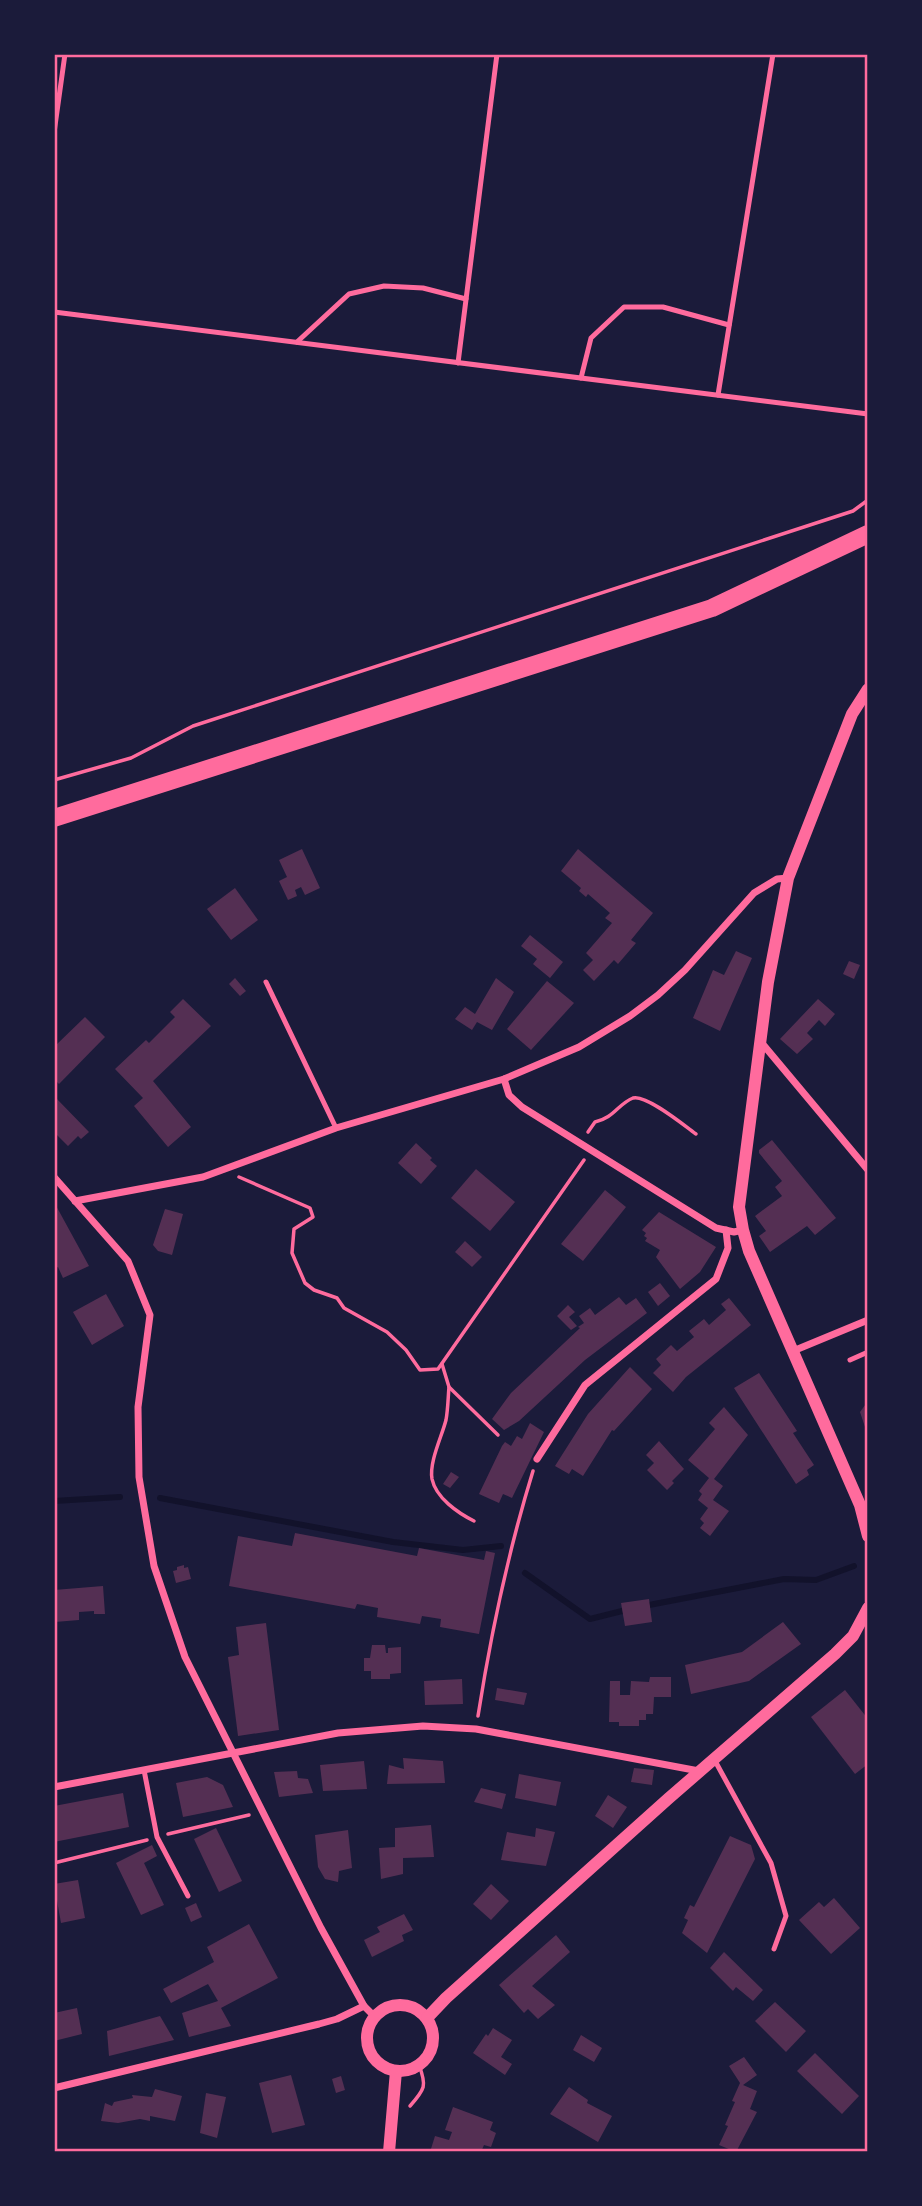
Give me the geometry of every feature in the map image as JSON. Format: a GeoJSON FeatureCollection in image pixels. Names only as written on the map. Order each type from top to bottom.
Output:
{"type":"FeatureCollection","features":[{"type":"Feature","properties":{"kind":"main road"},"geometry":{"type":"LineString","coordinates":[[54,818],[712,608],[868,534]]}},
{"type":"Feature","properties":{"kind":"street"},"geometry":{"type":"LineString","coordinates":[[868,689],[852,715],[788,878],[768,982],[739,1207],[743,1230],[860,1505],[868,1536]]}},
{"type":"Feature","properties":{"kind":"street"},"geometry":{"type":"LineString","coordinates":[[75,1201],[202,1177],[336,1128],[504,1079],[579,1047],[630,1016],[658,995],[685,970],[754,893],[777,879],[788,878]]}},
{"type":"Feature","properties":{"kind":"street"},"geometry":{"type":"LineString","coordinates":[[760,1042],[868,1170]]}},
{"type":"Feature","properties":{"kind":"street"},"geometry":{"type":"LineString","coordinates":[[504,1079],[509,1095],[522,1107],[716,1228],[734,1232],[743,1230]]}},
{"type":"Feature","properties":{"kind":"street"},"geometry":{"type":"LineString","coordinates":[[54,1177],[128,1261],[150,1315],[138,1407],[139,1477],[154,1566],[185,1657],[321,1928],[364,2006],[374,2016]]}},
{"type":"Feature","properties":{"kind":"street"},"geometry":{"type":"LineString","coordinates":[[537,1459],[585,1385],[716,1279],[728,1248],[726,1230]]}},
{"type":"Feature","properties":{"kind":"street"},"geometry":{"type":"LineString","coordinates":[[793,1351],[868,1320]]}},
{"type":"Feature","properties":{"kind":"street"},"geometry":{"type":"LineString","coordinates":[[427,2018],[700,1771],[835,1654],[853,1636],[868,1611]]}},
{"type":"Feature","properties":{"kind":"street"},"geometry":{"type":"LineString","coordinates":[[54,1787],[338,1733],[423,1726],[477,1729],[700,1771]]}},
{"type":"Feature","properties":{"kind":"street"},"geometry":{"type":"LineString","coordinates":[[401,2004],[420,2011],[427,2018],[433,2039],[431,2050],[419,2065],[396,2071],[377,2063],[367,2045],[366,2035],[374,2016],[382,2009],[401,2004]]}},
{"type":"Feature","properties":{"kind":"street"},"geometry":{"type":"LineString","coordinates":[[54,2088],[319,2024],[364,2006]]}},
{"type":"Feature","properties":{"kind":"street"},"geometry":{"type":"LineString","coordinates":[[388,2152],[396,2071]]}},
{"type":"Feature","properties":{"kind":"lane"},"geometry":{"type":"LineString","coordinates":[[54,133],[65,54]]}},
{"type":"Feature","properties":{"kind":"lane"},"geometry":{"type":"LineString","coordinates":[[458,363],[497,54]]}},
{"type":"Feature","properties":{"kind":"lane"},"geometry":{"type":"LineString","coordinates":[[718,395],[773,54]]}},
{"type":"Feature","properties":{"kind":"lane"},"geometry":{"type":"LineString","coordinates":[[297,342],[349,294],[384,286],[423,288],[466,299]]}},
{"type":"Feature","properties":{"kind":"lane"},"geometry":{"type":"LineString","coordinates":[[581,378],[591,338],[624,307],[663,307],[729,325]]}},
{"type":"Feature","properties":{"kind":"lane"},"geometry":{"type":"LineString","coordinates":[[54,312],[868,414]]}},
{"type":"Feature","properties":{"kind":"lane"},"geometry":{"type":"LineString","coordinates":[[266,982],[336,1128]]}},
{"type":"Feature","properties":{"kind":"lane"},"geometry":{"type":"LineString","coordinates":[[849,1360],[868,1352]]}},
{"type":"Feature","properties":{"kind":"lane"},"geometry":{"type":"LineString","coordinates":[[714,1759],[771,1863],[786,1916],[774,1950]]}},
{"type":"Feature","properties":{"kind":"lane"},"geometry":{"type":"LineString","coordinates":[[144,1770],[157,1837],[188,1896]]}},
{"type":"Feature","properties":{"kind":"path"},"geometry":{"type":"LineString","coordinates":[[54,780],[131,758],[194,726],[814,524],[853,510],[868,500]]}},
{"type":"Feature","properties":{"kind":"path"},"geometry":{"type":"LineString","coordinates":[[581,1143],[595,1122],[608,1119],[633,1098],[641,1098],[696,1134]]}},
{"type":"Feature","properties":{"kind":"path"},"geometry":{"type":"LineString","coordinates":[[226,1168],[248,1183],[310,1208],[313,1217],[294,1229],[292,1253],[305,1283],[314,1290],[337,1298],[344,1308],[387,1332],[406,1350],[421,1370],[438,1369],[442,1364],[591,1149]]}},
{"type":"Feature","properties":{"kind":"path"},"geometry":{"type":"LineString","coordinates":[[442,1364],[449,1387],[446,1421],[436,1452],[432,1478],[441,1496],[462,1515],[474,1521]]}},
{"type":"Feature","properties":{"kind":"path"},"geometry":{"type":"LineString","coordinates":[[449,1387],[498,1435]]}},
{"type":"Feature","properties":{"kind":"path"},"geometry":{"type":"LineString","coordinates":[[477,1729],[491,1638],[517,1525],[537,1459]]}},
{"type":"Feature","properties":{"kind":"path"},"geometry":{"type":"LineString","coordinates":[[408,2109],[422,2092],[425,2081],[419,2065]]}},
{"type":"Feature","properties":{"kind":"building"},"geometry":{"type":"Polygon","coordinates":[[[302,849],[320,888],[305,895],[301,887],[295,890],[297,896],[288,900],[279,881],[287,877],[279,860],[302,849]]]}},
{"type":"Feature","properties":{"kind":"building"},"geometry":{"type":"Polygon","coordinates":[[[578,849],[653,913],[631,940],[636,943],[618,964],[614,960],[594,981],[583,970],[593,960],[586,953],[612,923],[605,918],[610,913],[588,894],[586,897],[579,891],[581,888],[561,871],[578,849]]]}},
{"type":"Feature","properties":{"kind":"building"},"geometry":{"type":"Polygon","coordinates":[[[235,888],[258,920],[231,940],[207,909],[235,888]]]}},
{"type":"Feature","properties":{"kind":"building"},"geometry":{"type":"Polygon","coordinates":[[[530,935],[563,962],[550,978],[533,964],[537,959],[521,946],[530,935]]]}},
{"type":"Feature","properties":{"kind":"building"},"geometry":{"type":"Polygon","coordinates":[[[736,951],[752,958],[720,1031],[693,1018],[713,970],[724,975],[736,951]]]}},
{"type":"Feature","properties":{"kind":"building"},"geometry":{"type":"Polygon","coordinates":[[[849,961],[860,965],[854,979],[843,974],[849,961]]]}},
{"type":"Feature","properties":{"kind":"building"},"geometry":{"type":"Polygon","coordinates":[[[235,978],[246,991],[240,996],[229,984],[235,978]]]}},
{"type":"Feature","properties":{"kind":"building"},"geometry":{"type":"Polygon","coordinates":[[[496,978],[514,992],[492,1030],[477,1022],[472,1030],[455,1019],[465,1007],[475,1014],[496,978]]]}},
{"type":"Feature","properties":{"kind":"building"},"geometry":{"type":"Polygon","coordinates":[[[547,981],[574,1003],[531,1050],[507,1029],[547,981]]]}},
{"type":"Feature","properties":{"kind":"building"},"geometry":{"type":"Polygon","coordinates":[[[183,999],[211,1026],[153,1081],[191,1127],[168,1147],[134,1106],[143,1098],[115,1069],[146,1040],[149,1043],[175,1017],[170,1012],[183,999]]]}},
{"type":"Feature","properties":{"kind":"building"},"geometry":{"type":"Polygon","coordinates":[[[818,999],[835,1014],[825,1026],[819,1020],[807,1033],[813,1039],[797,1054],[780,1039],[818,999]]]}},
{"type":"Feature","properties":{"kind":"building"},"geometry":{"type":"Polygon","coordinates":[[[85,1017],[105,1037],[59,1084],[54,1079],[54,1047],[85,1017]]]}},
{"type":"Feature","properties":{"kind":"building"},"geometry":{"type":"Polygon","coordinates":[[[56,1098],[89,1132],[81,1139],[78,1136],[68,1146],[54,1132],[56,1098]]]}},
{"type":"Feature","properties":{"kind":"building"},"geometry":{"type":"Polygon","coordinates":[[[772,1140],[836,1218],[815,1235],[807,1226],[770,1252],[759,1236],[766,1231],[755,1216],[782,1196],[775,1187],[782,1181],[759,1153],[759,1150],[772,1140]]]}},
{"type":"Feature","properties":{"kind":"building"},"geometry":{"type":"Polygon","coordinates":[[[416,1143],[437,1166],[421,1184],[398,1163],[416,1143]]]}},
{"type":"Feature","properties":{"kind":"building"},"geometry":{"type":"Polygon","coordinates":[[[476,1169],[515,1202],[490,1231],[451,1198],[476,1169]]]}},
{"type":"Feature","properties":{"kind":"building"},"geometry":{"type":"Polygon","coordinates":[[[605,1190],[626,1207],[583,1261],[561,1244],[605,1190]]]}},
{"type":"Feature","properties":{"kind":"building"},"geometry":{"type":"Polygon","coordinates":[[[54,1202],[89,1266],[63,1278],[58,1267],[54,1269],[54,1202]]]}},
{"type":"Feature","properties":{"kind":"building"},"geometry":{"type":"Polygon","coordinates":[[[165,1209],[183,1214],[172,1255],[158,1251],[153,1245],[165,1209]]]}},
{"type":"Feature","properties":{"kind":"building"},"geometry":{"type":"Polygon","coordinates":[[[659,1212],[716,1247],[700,1272],[680,1289],[656,1257],[660,1250],[645,1241],[646,1233],[642,1230],[659,1212]]]}},
{"type":"Feature","properties":{"kind":"building"},"geometry":{"type":"Polygon","coordinates":[[[465,1241],[482,1257],[472,1267],[455,1252],[465,1241]]]}},
{"type":"Feature","properties":{"kind":"building"},"geometry":{"type":"Polygon","coordinates":[[[660,1283],[670,1296],[658,1306],[648,1292],[660,1283]]]}},
{"type":"Feature","properties":{"kind":"building"},"geometry":{"type":"Polygon","coordinates":[[[106,1294],[124,1326],[92,1345],[73,1312],[106,1294]]]}},
{"type":"Feature","properties":{"kind":"building"},"geometry":{"type":"Polygon","coordinates":[[[619,1297],[626,1305],[636,1298],[647,1313],[585,1360],[519,1421],[504,1430],[492,1419],[511,1393],[580,1328],[578,1327],[584,1323],[579,1316],[590,1308],[595,1315],[619,1297]]]}},
{"type":"Feature","properties":{"kind":"building"},"geometry":{"type":"Polygon","coordinates":[[[729,1298],[751,1325],[686,1377],[673,1392],[653,1373],[661,1365],[656,1359],[671,1345],[677,1351],[694,1337],[689,1331],[704,1319],[709,1325],[726,1310],[721,1304],[729,1298]]]}},
{"type":"Feature","properties":{"kind":"building"},"geometry":{"type":"Polygon","coordinates":[[[568,1305],[575,1312],[569,1317],[577,1326],[571,1330],[557,1316],[568,1305]]]}},
{"type":"Feature","properties":{"kind":"building"},"geometry":{"type":"Polygon","coordinates":[[[630,1367],[652,1389],[614,1431],[612,1430],[583,1476],[572,1469],[569,1474],[555,1466],[588,1414],[630,1367]]]}},
{"type":"Feature","properties":{"kind":"building"},"geometry":{"type":"Polygon","coordinates":[[[759,1373],[797,1431],[793,1433],[814,1465],[807,1470],[809,1475],[796,1484],[734,1388],[759,1373]]]}},
{"type":"Feature","properties":{"kind":"building"},"geometry":{"type":"Polygon","coordinates":[[[868,1401],[868,1436],[860,1412],[868,1401]]]}},
{"type":"Feature","properties":{"kind":"building"},"geometry":{"type":"Polygon","coordinates":[[[724,1407],[748,1435],[714,1479],[723,1486],[713,1500],[729,1511],[710,1536],[700,1528],[704,1523],[700,1519],[708,1508],[698,1500],[702,1494],[699,1491],[709,1478],[688,1460],[715,1429],[709,1423],[724,1407]]]}},
{"type":"Feature","properties":{"kind":"building"},"geometry":{"type":"Polygon","coordinates":[[[530,1423],[544,1432],[512,1498],[503,1494],[499,1503],[479,1494],[502,1446],[505,1442],[511,1446],[517,1436],[522,1439],[530,1423]]]}},
{"type":"Feature","properties":{"kind":"building"},"geometry":{"type":"Polygon","coordinates":[[[659,1441],[684,1469],[667,1490],[647,1470],[654,1463],[646,1455],[659,1441]]]}},
{"type":"Feature","properties":{"kind":"building"},"geometry":{"type":"Polygon","coordinates":[[[451,1472],[459,1477],[450,1488],[443,1484],[451,1472]]]}},
{"type":"Feature","properties":{"kind":"building"},"geometry":{"type":"Polygon","coordinates":[[[295,1533],[417,1556],[419,1548],[484,1560],[486,1551],[495,1553],[479,1634],[440,1627],[441,1619],[422,1616],[420,1624],[377,1617],[378,1608],[357,1604],[355,1609],[229,1586],[238,1536],[292,1546],[295,1533]]]}},
{"type":"Feature","properties":{"kind":"building"},"geometry":{"type":"Polygon","coordinates":[[[184,1565],[184,1568],[188,1567],[191,1579],[176,1583],[173,1571],[184,1565]]]}},
{"type":"Feature","properties":{"kind":"building"},"geometry":{"type":"Polygon","coordinates":[[[103,1586],[105,1614],[94,1614],[94,1611],[79,1612],[79,1620],[55,1622],[54,1590],[103,1586]]]}},
{"type":"Feature","properties":{"kind":"building"},"geometry":{"type":"Polygon","coordinates":[[[649,1599],[652,1622],[625,1626],[621,1603],[649,1599]]]}},
{"type":"Feature","properties":{"kind":"building"},"geometry":{"type":"Polygon","coordinates":[[[783,1622],[801,1644],[749,1681],[691,1694],[685,1665],[742,1652],[783,1622]]]}},
{"type":"Feature","properties":{"kind":"building"},"geometry":{"type":"Polygon","coordinates":[[[266,1623],[279,1730],[238,1736],[228,1657],[239,1655],[236,1627],[266,1623]]]}},
{"type":"Feature","properties":{"kind":"building"},"geometry":{"type":"Polygon","coordinates":[[[372,1645],[385,1645],[386,1653],[388,1648],[401,1647],[401,1673],[390,1674],[390,1679],[371,1679],[371,1671],[364,1671],[364,1658],[370,1658],[372,1645]]]}},
{"type":"Feature","properties":{"kind":"building"},"geometry":{"type":"Polygon","coordinates":[[[650,1677],[671,1677],[671,1697],[654,1697],[653,1714],[646,1714],[646,1720],[639,1720],[639,1726],[619,1726],[619,1722],[609,1722],[610,1681],[620,1681],[620,1695],[630,1695],[631,1681],[649,1682],[650,1677]]]}},
{"type":"Feature","properties":{"kind":"building"},"geometry":{"type":"Polygon","coordinates":[[[462,1679],[463,1704],[425,1705],[424,1681],[462,1679]]]}},
{"type":"Feature","properties":{"kind":"building"},"geometry":{"type":"Polygon","coordinates":[[[497,1688],[527,1693],[524,1705],[495,1700],[497,1688]]]}},
{"type":"Feature","properties":{"kind":"building"},"geometry":{"type":"Polygon","coordinates":[[[845,1690],[868,1719],[868,1764],[855,1774],[811,1717],[845,1690]]]}},
{"type":"Feature","properties":{"kind":"building"},"geometry":{"type":"Polygon","coordinates":[[[403,1758],[443,1761],[445,1783],[387,1784],[389,1765],[404,1769],[403,1758]]]}},
{"type":"Feature","properties":{"kind":"building"},"geometry":{"type":"Polygon","coordinates":[[[364,1761],[367,1789],[323,1791],[320,1765],[364,1761]]]}},
{"type":"Feature","properties":{"kind":"building"},"geometry":{"type":"Polygon","coordinates":[[[634,1768],[654,1770],[652,1785],[631,1782],[634,1768]]]}},
{"type":"Feature","properties":{"kind":"building"},"geometry":{"type":"Polygon","coordinates":[[[297,1771],[298,1778],[308,1779],[313,1793],[279,1797],[274,1772],[297,1771]]]}},
{"type":"Feature","properties":{"kind":"building"},"geometry":{"type":"Polygon","coordinates":[[[519,1774],[561,1782],[556,1806],[515,1798],[519,1774]]]}},
{"type":"Feature","properties":{"kind":"building"},"geometry":{"type":"Polygon","coordinates":[[[207,1777],[223,1785],[233,1807],[183,1817],[176,1783],[207,1777]]]}},
{"type":"Feature","properties":{"kind":"building"},"geometry":{"type":"Polygon","coordinates":[[[481,1788],[506,1794],[502,1809],[474,1802],[481,1788]]]}},
{"type":"Feature","properties":{"kind":"building"},"geometry":{"type":"Polygon","coordinates":[[[123,1793],[129,1827],[54,1842],[54,1806],[123,1793]]]}},
{"type":"Feature","properties":{"kind":"building"},"geometry":{"type":"Polygon","coordinates":[[[608,1795],[627,1807],[613,1828],[595,1816],[608,1795]]]}},
{"type":"Feature","properties":{"kind":"building"},"geometry":{"type":"Polygon","coordinates":[[[431,1825],[434,1857],[403,1858],[403,1874],[381,1879],[379,1848],[395,1847],[395,1828],[431,1825]]]}},
{"type":"Feature","properties":{"kind":"building"},"geometry":{"type":"Polygon","coordinates":[[[216,1828],[242,1881],[219,1892],[194,1839],[216,1828]]]}},
{"type":"Feature","properties":{"kind":"building"},"geometry":{"type":"Polygon","coordinates":[[[536,1828],[555,1832],[546,1866],[501,1860],[507,1832],[535,1837],[536,1828]]]}},
{"type":"Feature","properties":{"kind":"building"},"geometry":{"type":"Polygon","coordinates":[[[348,1830],[352,1868],[339,1871],[338,1882],[325,1879],[318,1867],[315,1835],[348,1830]]]}},
{"type":"Feature","properties":{"kind":"building"},"geometry":{"type":"Polygon","coordinates":[[[730,1836],[751,1845],[755,1859],[707,1953],[682,1933],[688,1920],[684,1918],[690,1905],[694,1907],[730,1836]]]}},
{"type":"Feature","properties":{"kind":"building"},"geometry":{"type":"Polygon","coordinates":[[[152,1845],[157,1856],[144,1863],[164,1905],[141,1915],[116,1863],[152,1845]]]}},
{"type":"Feature","properties":{"kind":"building"},"geometry":{"type":"Polygon","coordinates":[[[78,1880],[85,1918],[61,1923],[54,1884],[78,1880]]]}},
{"type":"Feature","properties":{"kind":"building"},"geometry":{"type":"Polygon","coordinates":[[[491,1884],[509,1901],[491,1920],[473,1904],[491,1884]]]}},
{"type":"Feature","properties":{"kind":"building"},"geometry":{"type":"Polygon","coordinates":[[[834,1898],[860,1928],[831,1954],[799,1920],[819,1902],[824,1907],[834,1898]]]}},
{"type":"Feature","properties":{"kind":"building"},"geometry":{"type":"Polygon","coordinates":[[[196,1903],[202,1917],[191,1922],[185,1908],[196,1903]]]}},
{"type":"Feature","properties":{"kind":"building"},"geometry":{"type":"Polygon","coordinates":[[[404,1914],[413,1930],[402,1935],[404,1941],[372,1957],[364,1940],[380,1932],[377,1927],[404,1914]]]}},
{"type":"Feature","properties":{"kind":"building"},"geometry":{"type":"Polygon","coordinates":[[[249,1924],[278,1978],[221,2008],[231,2026],[189,2037],[182,2013],[218,2001],[208,1984],[171,2003],[163,1989],[214,1962],[207,1947],[249,1924]]]}},
{"type":"Feature","properties":{"kind":"building"},"geometry":{"type":"Polygon","coordinates":[[[556,1935],[570,1952],[532,1986],[555,2005],[538,2019],[528,2009],[524,2013],[499,1985],[556,1935]]]}},
{"type":"Feature","properties":{"kind":"building"},"geometry":{"type":"Polygon","coordinates":[[[724,1952],[763,1990],[753,2001],[736,1987],[733,1991],[710,1968],[724,1952]]]}},
{"type":"Feature","properties":{"kind":"building"},"geometry":{"type":"Polygon","coordinates":[[[775,2002],[806,2031],[786,2052],[755,2021],[775,2002]]]}},
{"type":"Feature","properties":{"kind":"building"},"geometry":{"type":"Polygon","coordinates":[[[77,2008],[82,2034],[54,2041],[54,2013],[77,2008]]]}},
{"type":"Feature","properties":{"kind":"building"},"geometry":{"type":"Polygon","coordinates":[[[160,2016],[174,2040],[109,2056],[107,2031],[160,2016]]]}},
{"type":"Feature","properties":{"kind":"building"},"geometry":{"type":"Polygon","coordinates":[[[493,2028],[512,2040],[501,2057],[512,2064],[505,2075],[473,2053],[493,2028]]]}},
{"type":"Feature","properties":{"kind":"building"},"geometry":{"type":"Polygon","coordinates":[[[581,2035],[602,2048],[594,2062],[573,2050],[581,2035]]]}},
{"type":"Feature","properties":{"kind":"building"},"geometry":{"type":"Polygon","coordinates":[[[815,2053],[859,2096],[842,2114],[797,2071],[815,2053]]]}},
{"type":"Feature","properties":{"kind":"building"},"geometry":{"type":"Polygon","coordinates":[[[744,2057],[757,2075],[743,2085],[757,2091],[750,2109],[757,2112],[736,2152],[719,2145],[728,2126],[725,2125],[740,2083],[729,2066],[744,2057]]]}},
{"type":"Feature","properties":{"kind":"building"},"geometry":{"type":"Polygon","coordinates":[[[291,2075],[305,2125],[272,2133],[259,2083],[291,2075]]]}},
{"type":"Feature","properties":{"kind":"building"},"geometry":{"type":"Polygon","coordinates":[[[341,2076],[345,2090],[336,2093],[332,2079],[341,2076]]]}},
{"type":"Feature","properties":{"kind":"building"},"geometry":{"type":"Polygon","coordinates":[[[569,2087],[588,2100],[587,2103],[612,2116],[598,2142],[550,2114],[569,2087]]]}},
{"type":"Feature","properties":{"kind":"building"},"geometry":{"type":"Polygon","coordinates":[[[155,2089],[182,2096],[175,2121],[150,2116],[150,2121],[101,2121],[105,2103],[112,2106],[114,2102],[133,2098],[132,2095],[152,2097],[155,2089]]]}},
{"type":"Feature","properties":{"kind":"building"},"geometry":{"type":"Polygon","coordinates":[[[206,2093],[226,2097],[217,2138],[200,2133],[206,2093]]]}},
{"type":"Feature","properties":{"kind":"building"},"geometry":{"type":"Polygon","coordinates":[[[453,2107],[493,2122],[490,2130],[496,2133],[491,2147],[484,2145],[481,2152],[468,2149],[468,2152],[430,2152],[435,2136],[449,2140],[452,2132],[445,2130],[453,2107]]]}},
{"type":"Feature","properties":{"kind":"waterway"},"geometry":{"type":"LineString","coordinates":[[54,1501],[120,1497]]}},
{"type":"Feature","properties":{"kind":"waterway"},"geometry":{"type":"LineString","coordinates":[[160,1498],[393,1542],[463,1550],[501,1546]]}},
{"type":"Feature","properties":{"kind":"waterway"},"geometry":{"type":"LineString","coordinates":[[644,1606],[784,1579],[816,1580],[854,1566]]}},
{"type":"Feature","properties":{"kind":"waterway"},"geometry":{"type":"LineString","coordinates":[[525,1573],[590,1619],[630,1609]]}}]}
